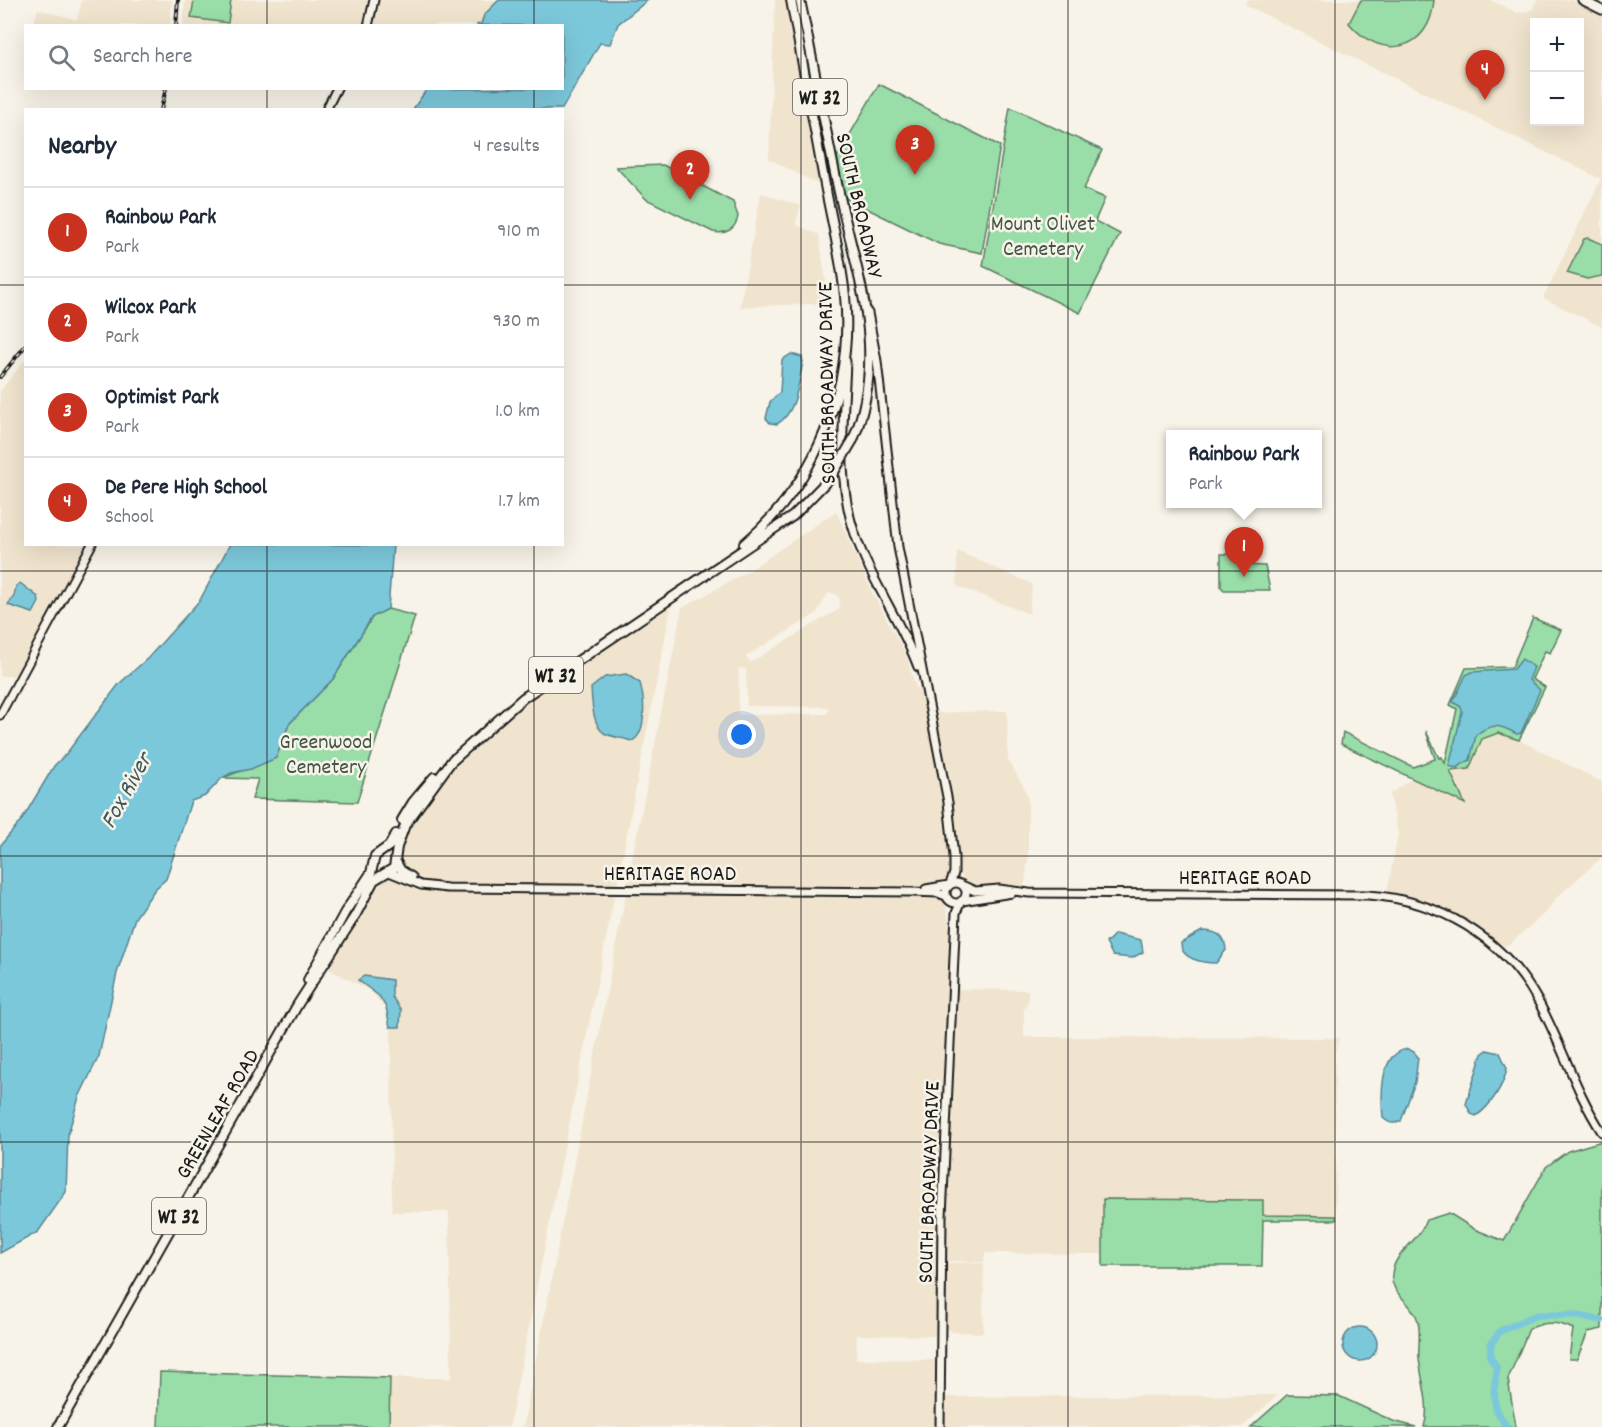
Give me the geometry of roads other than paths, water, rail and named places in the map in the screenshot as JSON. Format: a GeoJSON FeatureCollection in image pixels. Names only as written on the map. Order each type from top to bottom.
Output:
{"type":"FeatureCollection","features":[{"type":"Feature","properties":{"kind":"main road"},"geometry":{"type":"LineString","coordinates":[[368,24],[374,0]]}},
{"type":"Feature","properties":{"kind":"main road","name":"SOUTH BROADWAY DRIVE"},"geometry":{"type":"LineString","coordinates":[[791,0],[843,288],[846,338],[843,450],[848,509],[860,548],[909,642],[924,681]]}},
{"type":"Feature","properties":{"kind":"main road","name":"SOUTH BROADWAY"},"geometry":{"type":"LineString","coordinates":[[800,0],[837,185],[867,311]]}},
{"type":"Feature","properties":{"kind":"main road"},"geometry":{"type":"LineString","coordinates":[[1582,0],[1602,10]]}},
{"type":"Feature","properties":{"kind":"main road"},"geometry":{"type":"LineString","coordinates":[[327,108],[336,90]]}},
{"type":"Feature","properties":{"kind":"main road","name":"SOUTH BROADWAY DRIVE"},"geometry":{"type":"LineString","coordinates":[[867,311],[877,361],[898,547],[944,778],[954,857],[954,873],[949,884]]}},
{"type":"Feature","properties":{"kind":"main road","name":"WI 32"},"geometry":{"type":"LineString","coordinates":[[374,864],[375,855],[392,843],[407,812],[422,790],[453,759],[523,698],[793,516],[831,477],[853,440],[870,380],[871,344],[867,311]]}},
{"type":"Feature","properties":{"kind":"main road","name":"WI 32"},"geometry":{"type":"LineString","coordinates":[[730,558],[772,518],[811,463],[836,397],[846,338]]}},
{"type":"Feature","properties":{"kind":"main road"},"geometry":{"type":"LineString","coordinates":[[0,715],[91,546]]}},
{"type":"Feature","properties":{"kind":"main road","name":"WI 32"},"geometry":{"type":"LineString","coordinates":[[387,872],[396,859],[398,842],[410,817],[453,759]]}},
{"type":"Feature","properties":{"kind":"main road"},"geometry":{"type":"LineString","coordinates":[[384,850],[391,852],[396,859]]}},
{"type":"Feature","properties":{"kind":"main road","name":"SOUTH BROADWAY DRIVE"},"geometry":{"type":"LineString","coordinates":[[954,857],[963,886]]}},
{"type":"Feature","properties":{"kind":"main road","name":"HERITAGE ROAD"},"geometry":{"type":"LineString","coordinates":[[396,859],[401,870],[427,885]]}},
{"type":"Feature","properties":{"kind":"main road"},"geometry":{"type":"LineString","coordinates":[[374,864],[378,871],[387,872]]}},
{"type":"Feature","properties":{"kind":"main road","name":"GREENLEAF ROAD"},"geometry":{"type":"LineString","coordinates":[[298,1004],[314,967],[371,873],[374,864]]}},
{"type":"Feature","properties":{"kind":"main road","name":"HERITAGE ROAD"},"geometry":{"type":"LineString","coordinates":[[387,872],[427,885],[478,889],[912,892],[947,897]]}},
{"type":"Feature","properties":{"kind":"main road","name":"GREENLEAF ROAD"},"geometry":{"type":"LineString","coordinates":[[58,1427],[298,1004],[355,916],[374,880],[387,872]]}},
{"type":"Feature","properties":{"kind":"main road"},"geometry":{"type":"LineString","coordinates":[[957,882],[963,886],[966,894],[962,901],[953,903],[947,897],[949,884],[957,882]]}},
{"type":"Feature","properties":{"kind":"main road","name":"HERITAGE ROAD"},"geometry":{"type":"LineString","coordinates":[[912,892],[949,884]]}},
{"type":"Feature","properties":{"kind":"main road","name":"HERITAGE ROAD"},"geometry":{"type":"LineString","coordinates":[[963,886],[975,891],[1014,892],[1382,896],[1426,906],[1470,927],[1506,956],[1539,1002],[1577,1087],[1602,1132]]}},
{"type":"Feature","properties":{"kind":"main road","name":"HERITAGE ROAD"},"geometry":{"type":"LineString","coordinates":[[962,901],[1014,892]]}},
{"type":"Feature","properties":{"kind":"main road","name":"SOUTH BROADWAY DRIVE"},"geometry":{"type":"LineString","coordinates":[[947,897],[955,938]]}},
{"type":"Feature","properties":{"kind":"main road","name":"SOUTH BROADWAY DRIVE"},"geometry":{"type":"LineString","coordinates":[[940,1427],[942,1217],[956,913],[962,901]]}},
{"type":"Feature","properties":{"kind":"water"},"geometry":{"type":"Polygon","coordinates":[[[499,0],[648,0],[618,24],[610,44],[600,43],[563,108],[414,108],[426,90],[564,90],[564,24],[481,24],[484,15],[499,0]]]}},
{"type":"Feature","properties":{"kind":"water"},"geometry":{"type":"Polygon","coordinates":[[[791,354],[802,357],[803,362],[796,397],[784,419],[777,424],[770,423],[766,418],[770,402],[780,392],[782,360],[791,354]]]}},
{"type":"Feature","properties":{"kind":"water","name":"Fox River"},"geometry":{"type":"Polygon","coordinates":[[[229,546],[393,546],[388,609],[372,617],[333,679],[289,724],[276,758],[251,769],[231,773],[222,778],[205,796],[191,801],[166,879],[155,889],[135,918],[117,973],[99,1056],[79,1097],[68,1134],[66,1192],[38,1232],[0,1253],[0,846],[23,818],[54,766],[66,754],[119,684],[148,658],[200,600],[229,546]]]}},
{"type":"Feature","properties":{"kind":"water"},"geometry":{"type":"Polygon","coordinates":[[[20,583],[38,597],[39,602],[33,613],[8,605],[14,596],[16,586],[20,583]]]}},
{"type":"Feature","properties":{"kind":"water"},"geometry":{"type":"Polygon","coordinates":[[[1522,659],[1534,667],[1529,680],[1540,690],[1521,733],[1517,734],[1496,726],[1487,728],[1476,735],[1470,760],[1456,768],[1449,766],[1462,712],[1461,707],[1453,702],[1466,675],[1472,672],[1514,669],[1522,659]]]}},
{"type":"Feature","properties":{"kind":"water"},"geometry":{"type":"Polygon","coordinates":[[[626,674],[640,683],[643,697],[644,714],[641,731],[632,741],[604,733],[597,724],[593,712],[591,688],[605,677],[626,674]]]}},
{"type":"Feature","properties":{"kind":"water"},"geometry":{"type":"Polygon","coordinates":[[[1202,931],[1215,933],[1224,941],[1226,950],[1216,963],[1193,959],[1184,953],[1181,943],[1202,931]]]}},
{"type":"Feature","properties":{"kind":"water"},"geometry":{"type":"Polygon","coordinates":[[[1115,934],[1141,940],[1143,952],[1132,958],[1113,956],[1106,943],[1115,934]]]}},
{"type":"Feature","properties":{"kind":"water"},"geometry":{"type":"Polygon","coordinates":[[[364,976],[392,980],[392,997],[401,1010],[400,1027],[390,1027],[386,1007],[379,996],[358,980],[364,976]]]}},
{"type":"Feature","properties":{"kind":"water"},"geometry":{"type":"Polygon","coordinates":[[[1408,1049],[1418,1057],[1415,1082],[1401,1121],[1391,1123],[1383,1118],[1384,1076],[1392,1058],[1408,1049]]]}},
{"type":"Feature","properties":{"kind":"water"},"geometry":{"type":"Polygon","coordinates":[[[1487,1050],[1500,1053],[1507,1068],[1496,1095],[1476,1116],[1471,1114],[1466,1104],[1482,1054],[1487,1050]]]}},
{"type":"Feature","properties":{"kind":"water"},"geometry":{"type":"Polygon","coordinates":[[[1360,1327],[1372,1332],[1377,1344],[1372,1356],[1360,1361],[1348,1356],[1343,1344],[1348,1332],[1360,1327]]]}},
{"type":"Feature","properties":{"kind":"waterway"},"geometry":{"type":"LineString","coordinates":[[1507,1427],[1496,1410],[1494,1391],[1497,1368],[1490,1357],[1491,1344],[1500,1331],[1537,1315],[1572,1315],[1602,1320]]}},
{"type":"Feature","properties":{"kind":"railway"},"geometry":{"type":"LineString","coordinates":[[176,24],[178,0]]}},
{"type":"Feature","properties":{"kind":"railway"},"geometry":{"type":"LineString","coordinates":[[161,108],[166,90]]}},
{"type":"Feature","properties":{"kind":"railway"},"geometry":{"type":"LineString","coordinates":[[0,377],[24,347]]}},
{"type":"Feature","properties":{"kind":"place","name":"De Pere High School"},"geometry":{"type":"Point","coordinates":[1485,100]}},
{"type":"Feature","properties":{"kind":"place","name":"Optimist Park"},"geometry":{"type":"Point","coordinates":[915,175]}},
{"type":"Feature","properties":{"kind":"place","name":"Wilcox Park"},"geometry":{"type":"Point","coordinates":[690,200]}},
{"type":"Feature","properties":{"kind":"place","name":"Rainbow Park"},"geometry":{"type":"Point","coordinates":[1244,577]}},
{"type":"Feature","properties":{"kind":"park label","name":"Mount Olivet Cemetery"},"geometry":{"type":"Point","coordinates":[1043,234]}},
{"type":"Feature","properties":{"kind":"park label","name":"Greenwood Cemetery"},"geometry":{"type":"Point","coordinates":[326,752]}}]}
